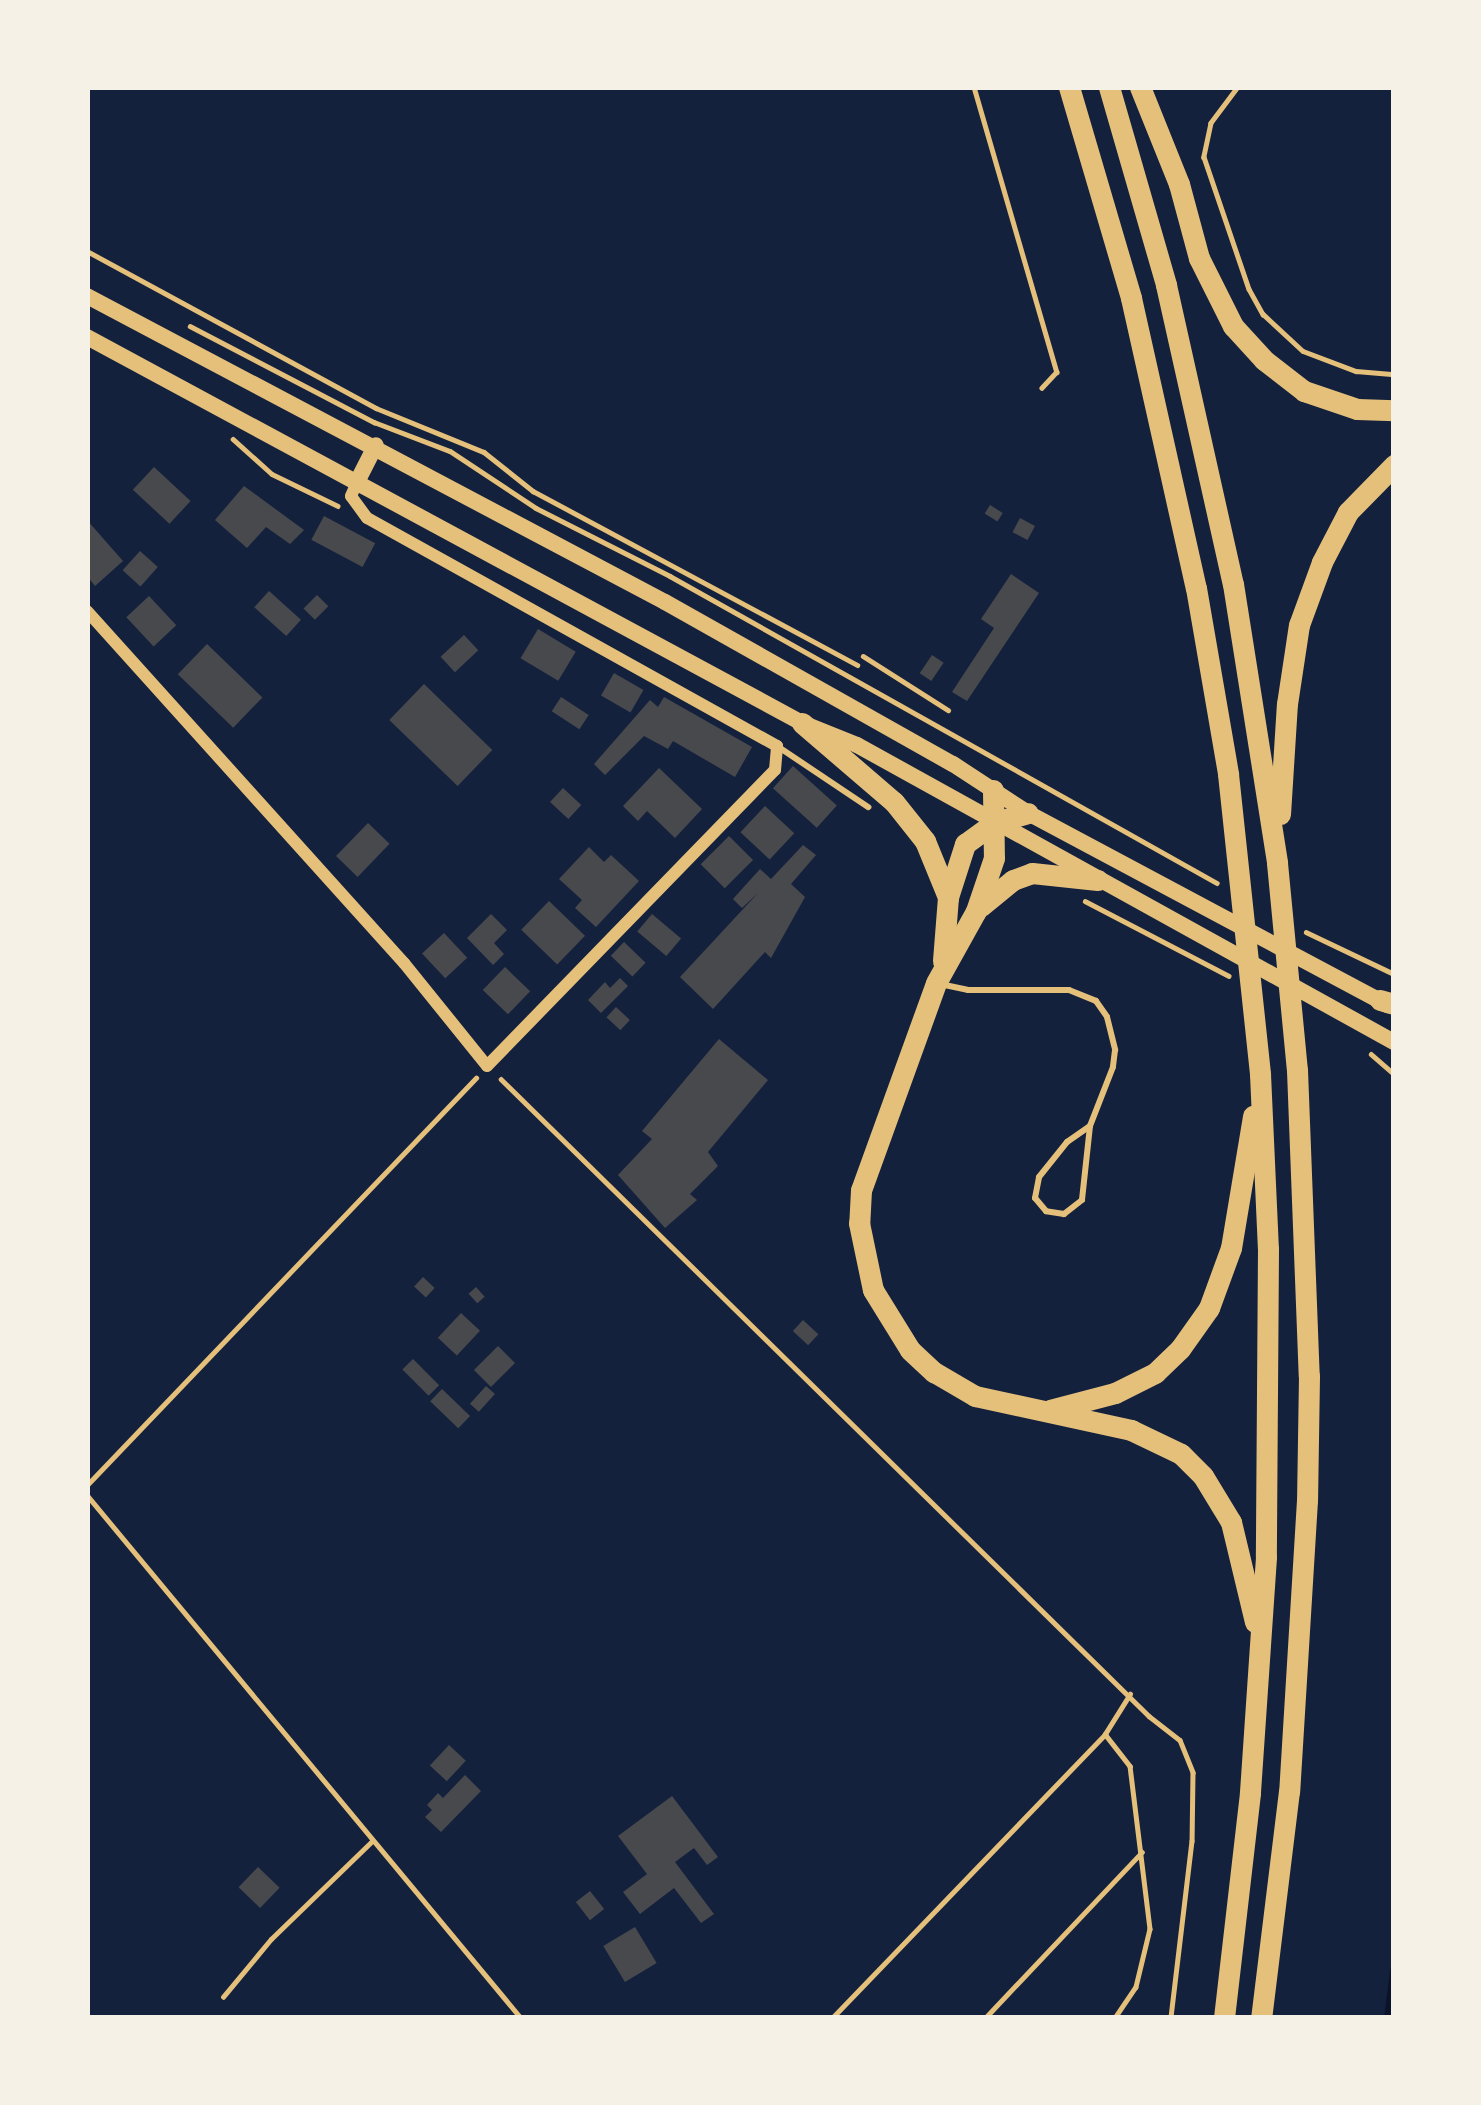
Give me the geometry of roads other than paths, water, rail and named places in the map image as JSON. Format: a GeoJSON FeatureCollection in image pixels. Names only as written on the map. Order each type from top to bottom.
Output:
{"type":"FeatureCollection","features":[{"type":"Feature","properties":{"kind":"highway"},"geometry":{"type":"LineString","coordinates":[[1069,87],[1131,298],[1192,567],[1228,774],[1260,1074],[1270,1353],[1262,1652],[1224,2018]]}},
{"type":"Feature","properties":{"kind":"highway"},"geometry":{"type":"LineString","coordinates":[[1109,87],[1166,285],[1216,499],[1251,686],[1276,863],[1298,1092],[1309,1376],[1291,1768],[1261,2018]]}},
{"type":"Feature","properties":{"kind":"highway"},"geometry":{"type":"LineString","coordinates":[[1140,87],[1178,184],[1199,258],[1233,326],[1264,361],[1304,391],[1357,409],[1394,410]]}},
{"type":"Feature","properties":{"kind":"highway"},"geometry":{"type":"LineString","coordinates":[[1276,863],[1287,704],[1299,625],[1322,562],[1348,512],[1394,465]]}},
{"type":"Feature","properties":{"kind":"highway"},"geometry":{"type":"LineString","coordinates":[[802,723],[914,823],[948,897]]}},
{"type":"Feature","properties":{"kind":"highway"},"geometry":{"type":"LineString","coordinates":[[993,790],[994,858],[976,911],[939,976],[870,1156],[860,1207],[864,1258],[888,1321],[934,1372],[975,1396],[1131,1430],[1181,1454],[1203,1476],[1231,1522],[1262,1652]]}},
{"type":"Feature","properties":{"kind":"highway"},"geometry":{"type":"LineString","coordinates":[[939,976],[948,897],[964,844],[994,821],[1028,813]]}},
{"type":"Feature","properties":{"kind":"highway"},"geometry":{"type":"LineString","coordinates":[[976,911],[1021,876],[1057,872],[1098,880]]}},
{"type":"Feature","properties":{"kind":"highway"},"geometry":{"type":"LineString","coordinates":[[1041,1413],[1115,1393],[1155,1373],[1180,1349],[1209,1308],[1231,1248],[1260,1074]]}},
{"type":"Feature","properties":{"kind":"main road"},"geometry":{"type":"LineString","coordinates":[[87,296],[512,518],[1028,813],[1383,1001]]}},
{"type":"Feature","properties":{"kind":"main road"},"geometry":{"type":"LineString","coordinates":[[87,337],[802,723],[857,746],[1391,1042]]}},
{"type":"Feature","properties":{"kind":"main road"},"geometry":{"type":"LineString","coordinates":[[358,480],[376,445]]}},
{"type":"Feature","properties":{"kind":"street"},"geometry":{"type":"LineString","coordinates":[[87,611],[404,963],[487,1066],[776,770],[777,746],[367,518],[351,496],[358,480]]}},
{"type":"Feature","properties":{"kind":"lane"},"geometry":{"type":"LineString","coordinates":[[777,746],[868,807]]}},
{"type":"Feature","properties":{"kind":"lane"},"geometry":{"type":"LineString","coordinates":[[939,976],[968,990],[1069,990],[1096,1001],[1115,1049],[1104,1097],[1090,1126],[1082,1200],[1064,1214],[1046,1211],[1035,1198],[1039,1177],[1066,1142],[1090,1126]]}},
{"type":"Feature","properties":{"kind":"waterway"},"geometry":{"type":"LineString","coordinates":[[1388,2018],[1394,1971]]}}]}
